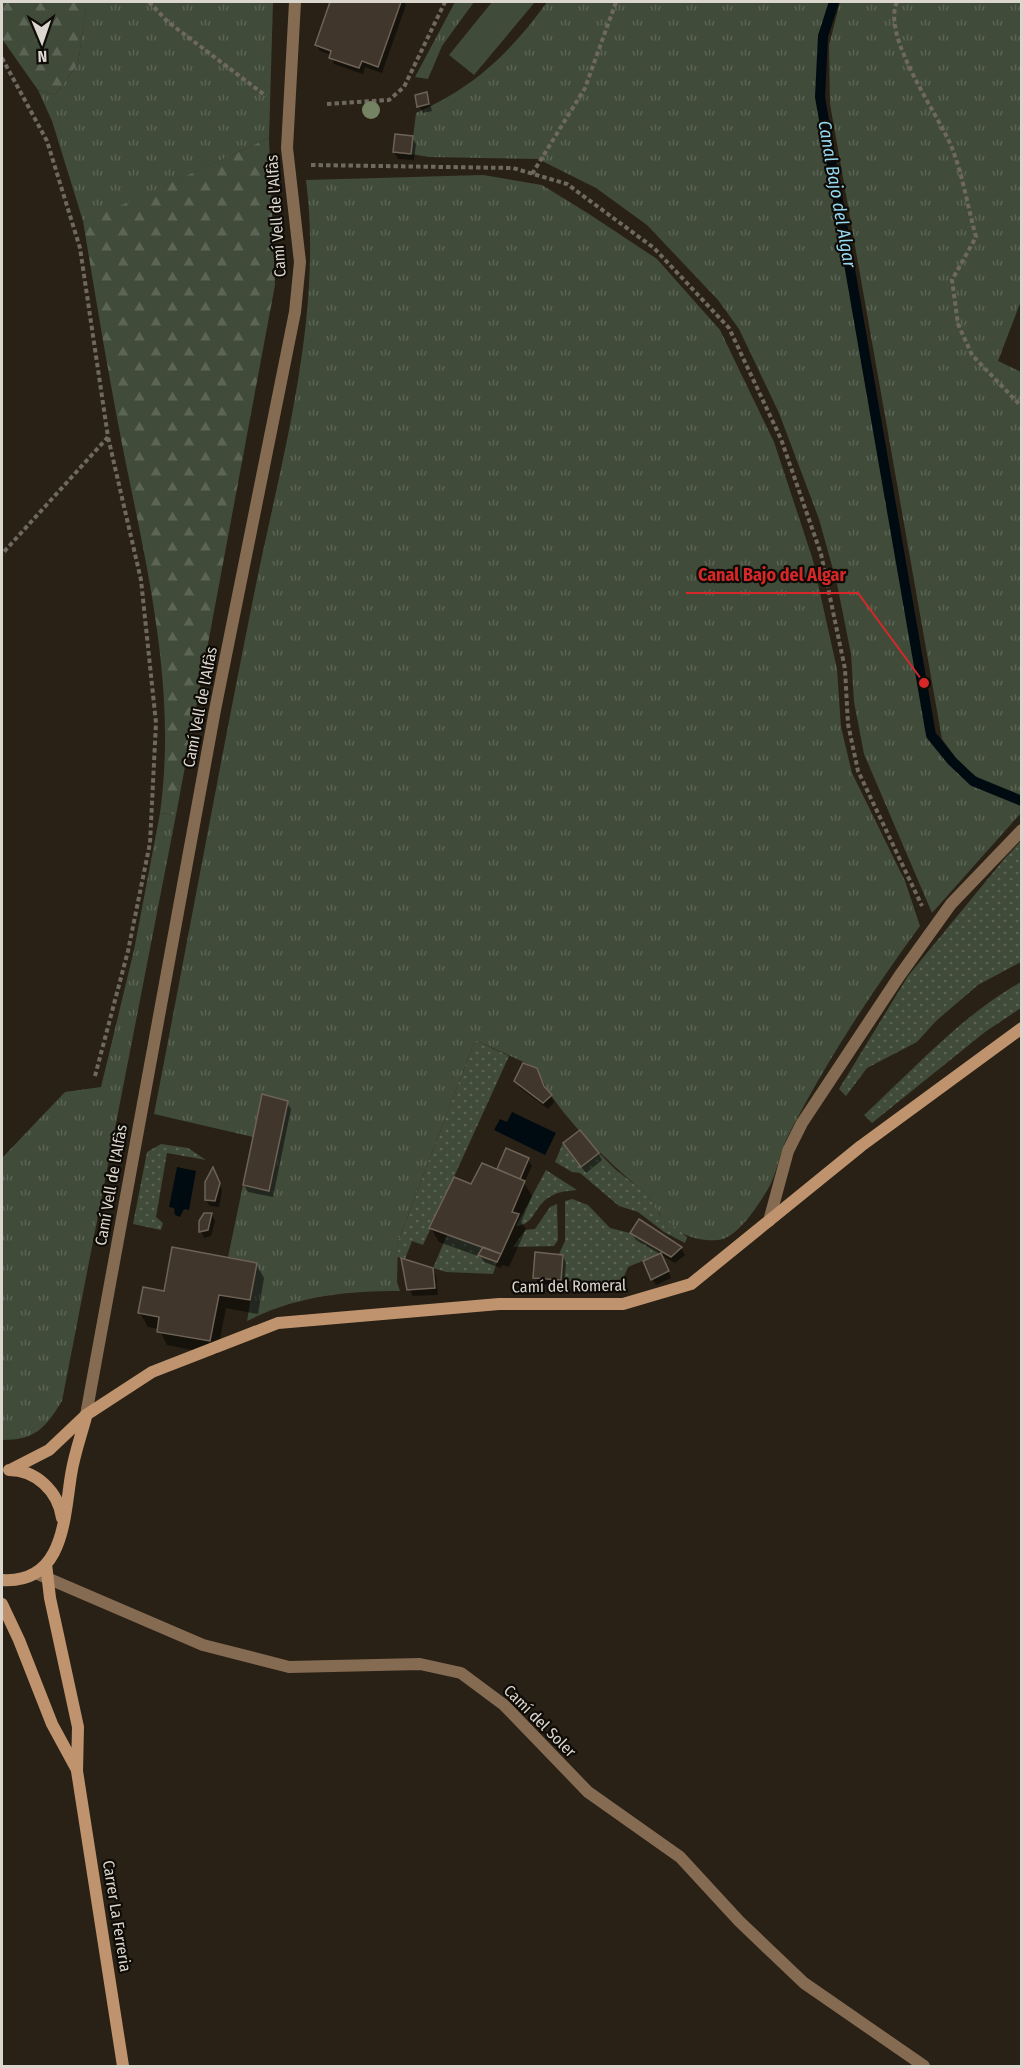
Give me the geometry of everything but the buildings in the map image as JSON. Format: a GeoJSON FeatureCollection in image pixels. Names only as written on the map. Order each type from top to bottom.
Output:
{"type":"FeatureCollection","features":[{"type":"Feature","properties":{"kind":"street","name":"Camí Vell de l'Alfàs"},"geometry":{"type":"LineString","coordinates":[[86,1415],[215,710],[295,312],[300,262],[289,164],[289,111],[295,2]]}},
{"type":"Feature","properties":{"kind":"street"},"geometry":{"type":"LineString","coordinates":[[769,1221],[788,1152],[802,1124],[951,904],[1022,830]]}},
{"type":"Feature","properties":{"kind":"street","name":"Camí del Romeral"},"geometry":{"type":"LineString","coordinates":[[6,1470],[49,1450],[86,1415],[152,1372],[278,1323],[499,1304],[623,1304],[691,1284],[861,1146],[1022,1028]]}},
{"type":"Feature","properties":{"kind":"street"},"geometry":{"type":"LineString","coordinates":[[2,1580],[23,1578],[46,1564],[58,1549],[71,1472],[86,1415]]}},
{"type":"Feature","properties":{"kind":"street"},"geometry":{"type":"LineString","coordinates":[[6,1470],[21,1470],[45,1484],[60,1506],[63,1525]]}},
{"type":"Feature","properties":{"kind":"street","name":"Carrer La Ferreria"},"geometry":{"type":"LineString","coordinates":[[46,1564],[78,1727],[77,1771],[123,2067]]}},
{"type":"Feature","properties":{"kind":"street","name":"Camí del Soler"},"geometry":{"type":"LineString","coordinates":[[34,1571],[48,1580],[203,1645],[289,1667],[420,1664],[461,1673],[504,1705],[588,1792],[680,1857],[739,1921],[804,1983],[924,2067]]}},
{"type":"Feature","properties":{"kind":"street","name":"Carrer La Ferreria"},"geometry":{"type":"LineString","coordinates":[[2,1604],[19,1640],[52,1724],[77,1771]]}},
{"type":"Feature","properties":{"kind":"path"},"geometry":{"type":"LineString","coordinates":[[149,2],[168,22],[289,111]]}},
{"type":"Feature","properties":{"kind":"path"},"geometry":{"type":"LineString","coordinates":[[327,104],[389,100],[404,87],[445,2]]}},
{"type":"Feature","properties":{"kind":"path"},"geometry":{"type":"LineString","coordinates":[[532,174],[585,88],[616,2]]}},
{"type":"Feature","properties":{"kind":"path"},"geometry":{"type":"LineString","coordinates":[[897,2],[893,9],[900,50],[952,148],[976,237],[952,280],[958,324],[972,355],[1022,406]]}},
{"type":"Feature","properties":{"kind":"path"},"geometry":{"type":"LineString","coordinates":[[2,58],[47,141],[80,248],[108,437],[141,580],[156,723],[150,843],[128,951],[95,1076]]}},
{"type":"Feature","properties":{"kind":"path"},"geometry":{"type":"LineString","coordinates":[[289,164],[513,168],[567,184],[654,248],[729,328],[781,439],[821,554],[845,669],[848,724],[858,771],[912,881],[932,931]]}},
{"type":"Feature","properties":{"kind":"path"},"geometry":{"type":"LineString","coordinates":[[2,554],[108,437]]}},
{"type":"Feature","properties":{"kind":"green space"},"geometry":{"type":"Polygon","coordinates":[[[2,2],[92,2],[86,8],[78,64],[55,95],[38,90],[2,39],[2,2]]]}},
{"type":"Feature","properties":{"kind":"green space"},"geometry":{"type":"Polygon","coordinates":[[[92,2],[273,2],[269,138],[93,219],[83,221],[52,121],[38,90],[55,95],[78,64],[86,7],[92,2]]]}},
{"type":"Feature","properties":{"kind":"green space"},"geometry":{"type":"Polygon","coordinates":[[[455,2],[474,2],[442,46],[428,79],[415,77],[455,2]]]}},
{"type":"Feature","properties":{"kind":"green space"},"geometry":{"type":"Polygon","coordinates":[[[492,2],[535,2],[474,75],[449,55],[492,2]]]}},
{"type":"Feature","properties":{"kind":"green space"},"geometry":{"type":"Polygon","coordinates":[[[547,2],[829,2],[819,35],[816,98],[930,735],[972,782],[1021,803],[1021,813],[932,913],[864,754],[854,702],[851,654],[837,584],[819,519],[779,413],[739,329],[718,300],[647,225],[596,188],[538,159],[429,157],[411,154],[416,113],[456,92],[490,67],[505,53],[547,2]]]}},
{"type":"Feature","properties":{"kind":"green space"},"geometry":{"type":"Polygon","coordinates":[[[840,2],[1021,2],[1021,301],[998,361],[1021,372],[1021,796],[981,780],[961,765],[942,739],[830,104],[829,45],[840,2]]]}},
{"type":"Feature","properties":{"kind":"green space"},"geometry":{"type":"Polygon","coordinates":[[[269,138],[275,285],[176,815],[160,813],[165,732],[160,652],[148,573],[112,391],[83,221],[269,138]]]}},
{"type":"Feature","properties":{"kind":"green space"},"geometry":{"type":"Polygon","coordinates":[[[483,175],[542,185],[589,214],[657,259],[720,330],[774,442],[812,557],[837,669],[841,727],[852,773],[905,881],[920,926],[866,1003],[817,1083],[787,1138],[768,1189],[747,1220],[725,1238],[701,1239],[670,1226],[645,1193],[599,1151],[567,1117],[554,1100],[537,1068],[475,1040],[398,1242],[397,1282],[400,1291],[360,1292],[322,1297],[284,1306],[247,1321],[257,1263],[228,1257],[243,1185],[270,1190],[288,1101],[262,1094],[253,1137],[154,1114],[239,668],[296,393],[309,286],[310,233],[306,180],[483,175]]]}},
{"type":"Feature","properties":{"kind":"green space"},"geometry":{"type":"Polygon","coordinates":[[[160,813],[176,815],[62,1401],[38,1431],[23,1438],[2,1440],[2,1158],[65,1092],[101,1087],[134,950],[160,813]]]}},
{"type":"Feature","properties":{"kind":"green space"},"geometry":{"type":"Polygon","coordinates":[[[1021,841],[1021,962],[978,985],[936,1021],[917,1042],[867,1068],[846,1096],[839,1089],[908,976],[1021,841]]]}},
{"type":"Feature","properties":{"kind":"green space"},"geometry":{"type":"Polygon","coordinates":[[[1021,982],[1021,1008],[985,1032],[872,1123],[864,1115],[959,1026],[999,995],[1021,982]]]}},
{"type":"Feature","properties":{"kind":"green space"},"geometry":{"type":"Polygon","coordinates":[[[475,1040],[509,1056],[423,1245],[412,1241],[405,1259],[397,1257],[398,1242],[475,1040]]]}},
{"type":"Feature","properties":{"kind":"green space"},"geometry":{"type":"Polygon","coordinates":[[[563,1143],[581,1167],[599,1153],[616,1170],[646,1193],[660,1215],[687,1237],[685,1243],[664,1232],[638,1212],[619,1206],[580,1173],[572,1172],[555,1162],[563,1143]]]}},
{"type":"Feature","properties":{"kind":"green space"},"geometry":{"type":"Polygon","coordinates":[[[161,1144],[188,1148],[206,1160],[167,1153],[156,1217],[163,1223],[161,1230],[133,1224],[147,1152],[161,1144]]]}},
{"type":"Feature","properties":{"kind":"green space"},"geometry":{"type":"Polygon","coordinates":[[[546,1170],[577,1190],[552,1196],[540,1205],[526,1223],[516,1226],[546,1170]]]}},
{"type":"Feature","properties":{"kind":"green space"},"geometry":{"type":"Polygon","coordinates":[[[572,1199],[588,1205],[610,1228],[630,1233],[661,1253],[628,1267],[620,1286],[561,1280],[563,1255],[559,1254],[565,1241],[565,1201],[572,1199]]]}},
{"type":"Feature","properties":{"kind":"green space"},"geometry":{"type":"Polygon","coordinates":[[[557,1204],[558,1240],[554,1246],[513,1247],[525,1230],[535,1229],[550,1207],[557,1204]]]}},
{"type":"Feature","properties":{"kind":"green space"},"geometry":{"type":"Polygon","coordinates":[[[447,1235],[483,1247],[479,1255],[497,1262],[493,1274],[446,1272],[433,1268],[447,1235]]]}},
{"type":"Feature","properties":{"kind":"shaded area"},"geometry":{"type":"Polygon","coordinates":[[[512,1112],[556,1133],[545,1155],[494,1130],[500,1119],[507,1122],[512,1112]]]}},
{"type":"Feature","properties":{"kind":"shaded area"},"geometry":{"type":"Polygon","coordinates":[[[177,1167],[196,1171],[189,1210],[184,1209],[180,1217],[175,1215],[174,1208],[169,1207],[177,1167]]]}},
{"type":"Feature","properties":{"kind":"waterway","name":"Canal Bajo del Algar"},"geometry":{"type":"LineString","coordinates":[[834,2],[823,36],[820,97],[931,735],[952,761],[973,781],[1022,801]]}},
{"type":"Feature","properties":{"kind":"place","name":"Canal Bajo del Algar"},"geometry":{"type":"Point","coordinates":[924,683]}}]}
